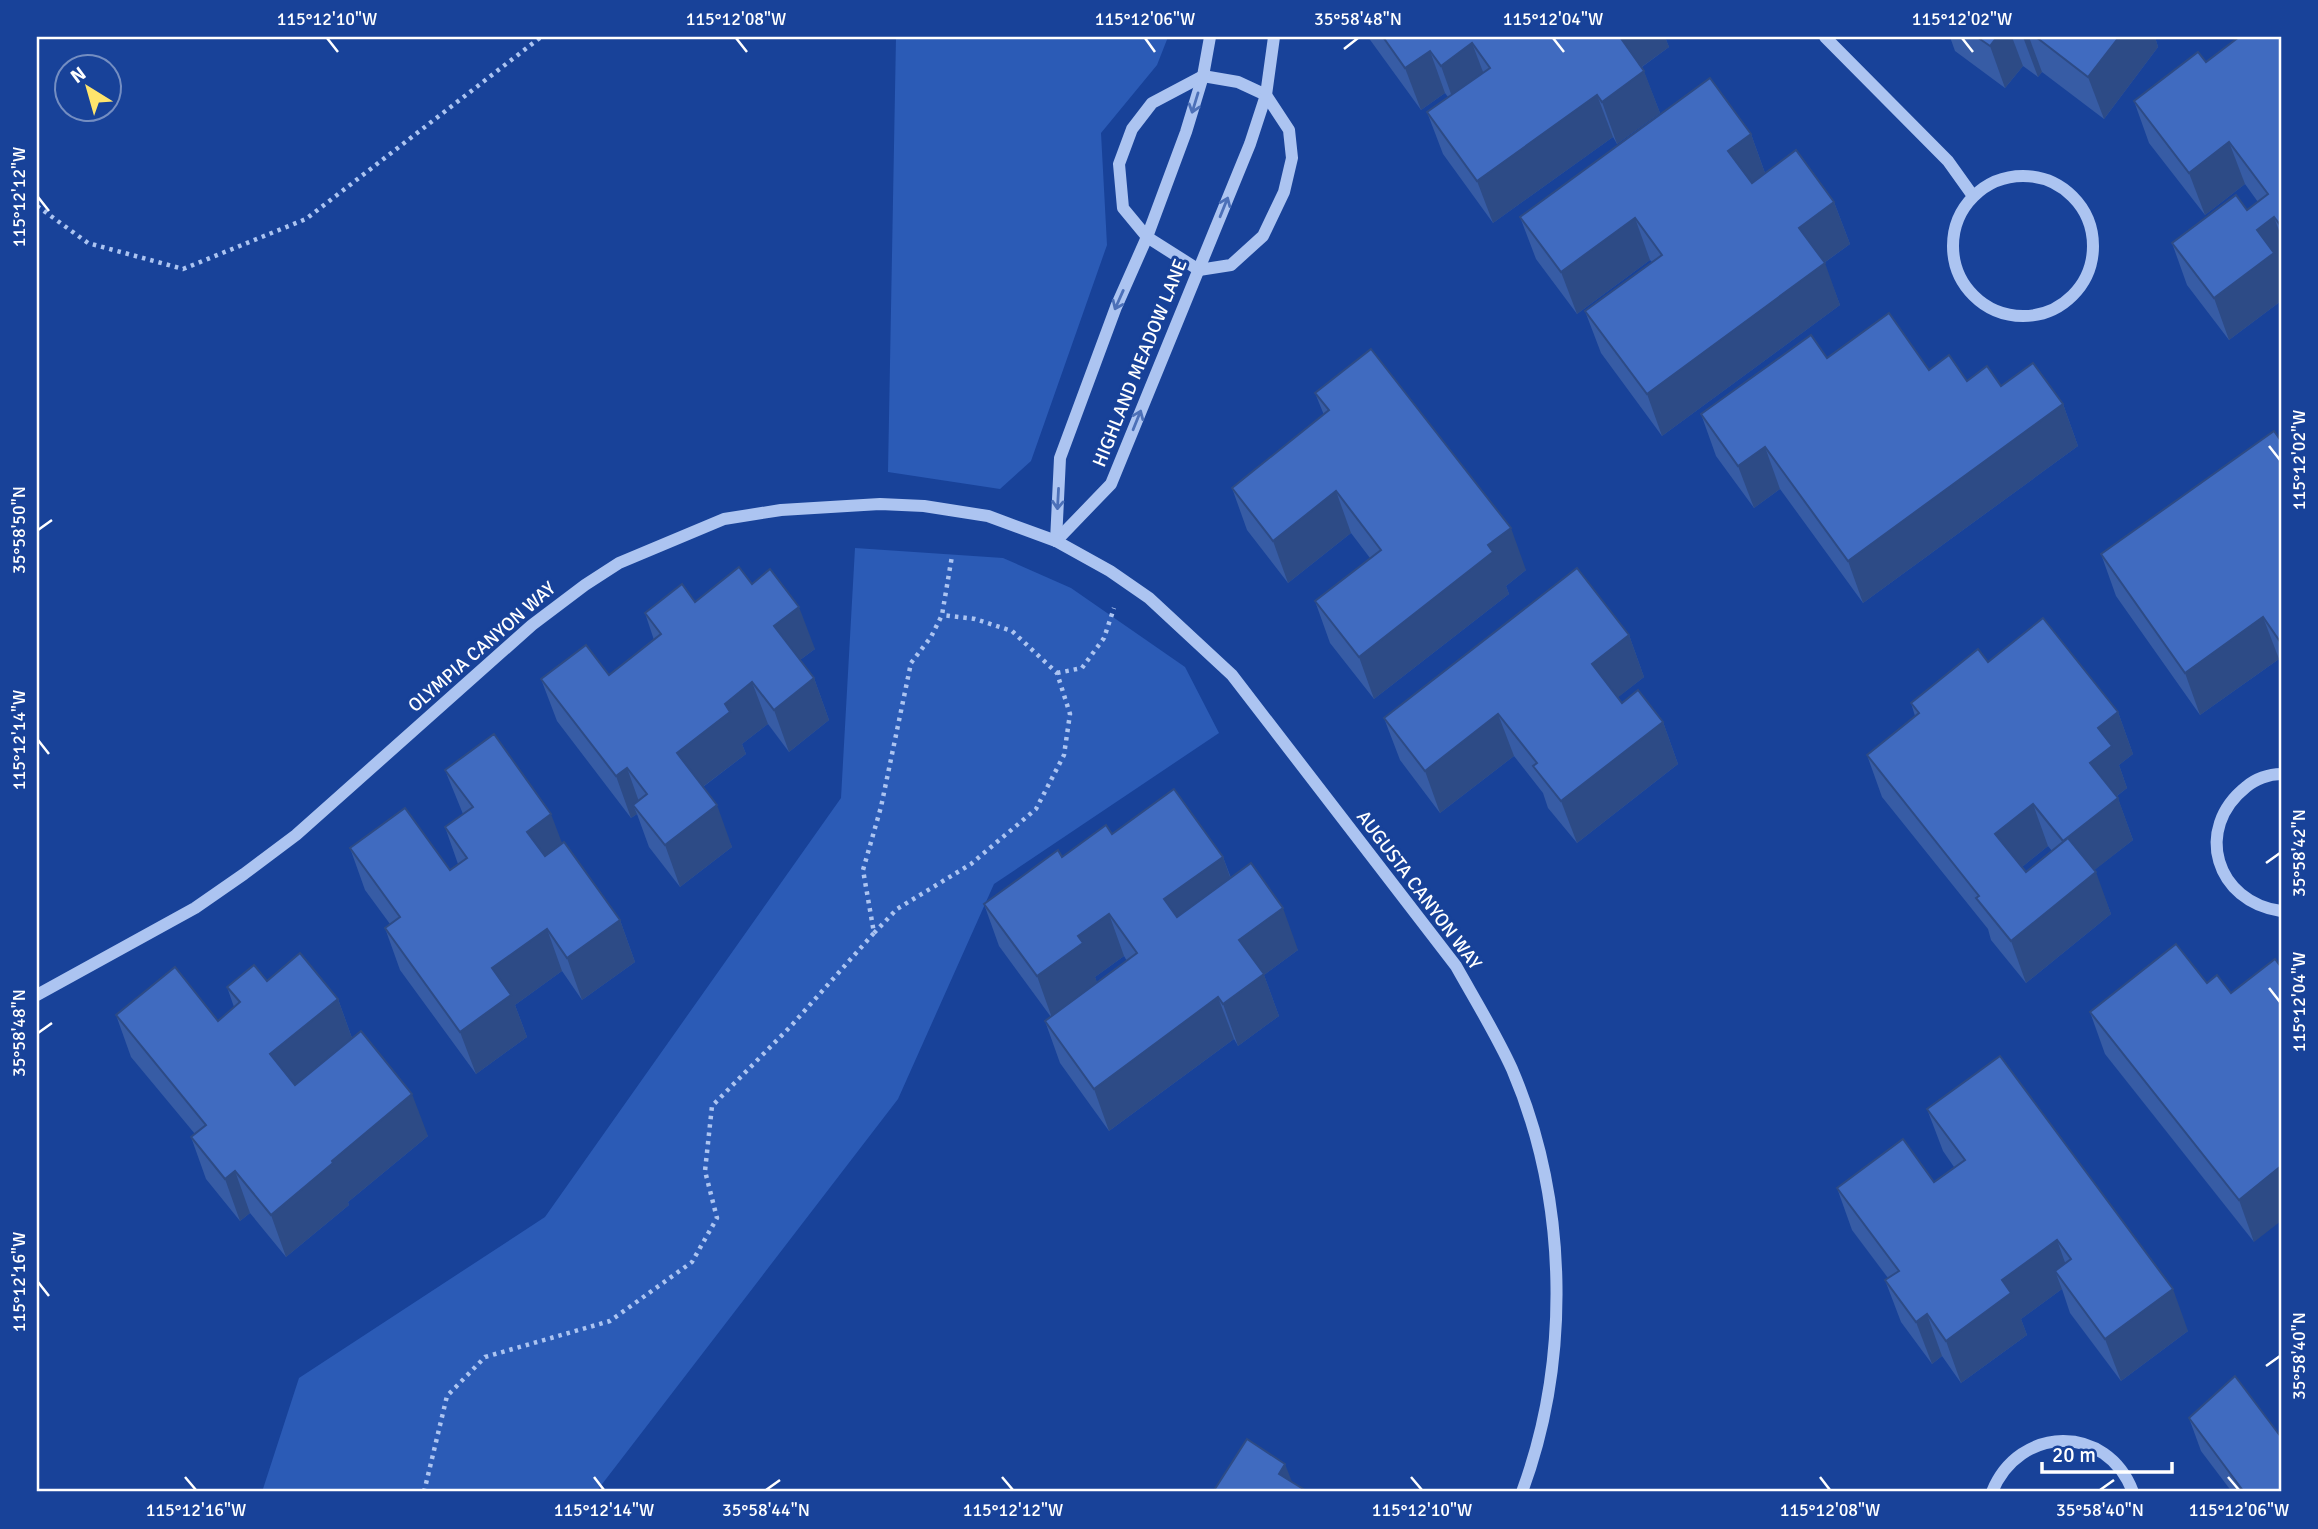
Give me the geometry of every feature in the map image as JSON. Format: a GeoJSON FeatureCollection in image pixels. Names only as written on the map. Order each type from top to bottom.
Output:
{"type":"FeatureCollection","features":[{"type":"Feature","properties":{"kind":"street","name":"HIGHLAND MEADOW LANE"},"geometry":{"type":"LineString","coordinates":[[1056,541],[1060,458],[1116,307],[1147,237],[1186,132],[1203,76],[1210,37]]}},
{"type":"Feature","properties":{"kind":"street","name":"HIGHLAND MEADOW LANE"},"geometry":{"type":"LineString","coordinates":[[1056,541],[1111,484],[1250,144],[1266,95],[1275,37]]}},
{"type":"Feature","properties":{"kind":"street"},"geometry":{"type":"LineString","coordinates":[[1825,37],[1948,161],[1973,196]]}},
{"type":"Feature","properties":{"kind":"street"},"geometry":{"type":"LineString","coordinates":[[1203,76],[1238,82],[1266,95],[1289,130],[1292,158],[1284,192],[1263,236],[1231,265],[1199,270],[1147,237],[1123,208],[1119,164],[1132,129],[1152,103],[1203,76]]}},
{"type":"Feature","properties":{"kind":"street"},"geometry":{"type":"LineString","coordinates":[[2014,176],[2038,177],[2059,186],[2077,201],[2089,221],[2093,244],[2090,267],[2079,287],[2063,303],[2042,314],[2019,316],[1996,311],[1977,299],[1962,282],[1954,260],[1953,237],[1960,214],[1973,196],[1992,183],[2014,176]]}},
{"type":"Feature","properties":{"kind":"street","name":"OLYMPIA CANYON WAY"},"geometry":{"type":"LineString","coordinates":[[37,995],[195,908],[244,874],[296,835],[532,625],[585,585],[620,563],[668,541],[724,519],[780,510],[880,504],[924,506],[988,516],[1056,541]]}},
{"type":"Feature","properties":{"kind":"street","name":"AUGUSTA CANYON WAY"},"geometry":{"type":"LineString","coordinates":[[1056,541],[1125,580],[1149,598],[1232,675],[1456,966],[1512,1070],[1534,1133],[1544,1178],[1554,1234],[1557,1281],[1555,1335],[1548,1390],[1533,1462],[1523,1492]]}},
{"type":"Feature","properties":{"kind":"street"},"geometry":{"type":"LineString","coordinates":[[2281,774],[2253,781],[2234,796],[2221,816],[2216,838],[2218,861],[2228,881],[2243,898],[2263,909],[2281,911]]}},
{"type":"Feature","properties":{"kind":"street"},"geometry":{"type":"LineString","coordinates":[[1992,1492],[1998,1477],[2015,1457],[2038,1445],[2063,1440],[2089,1445],[2111,1458],[2128,1478],[2133,1492]]}},
{"type":"Feature","properties":{"kind":"path"},"geometry":{"type":"LineString","coordinates":[[37,206],[88,243],[183,269],[306,219],[541,37]]}},
{"type":"Feature","properties":{"kind":"path"},"geometry":{"type":"LineString","coordinates":[[874,933],[863,870],[881,807],[911,663],[931,637],[942,615],[952,556]]}},
{"type":"Feature","properties":{"kind":"path"},"geometry":{"type":"LineString","coordinates":[[1057,673],[1082,668],[1104,638],[1125,580]]}},
{"type":"Feature","properties":{"kind":"path"},"geometry":{"type":"LineString","coordinates":[[424,1492],[447,1396],[485,1357],[610,1321],[692,1262],[717,1218],[705,1171],[712,1106],[791,1026],[897,908],[971,864],[1035,808],[1064,755],[1070,714],[1057,673],[1012,631],[975,620],[942,615]]}},
{"type":"Feature","properties":{"kind":"shaded area"},"geometry":{"type":"Polygon","coordinates":[[[896,37],[1168,37],[1157,65],[1101,133],[1107,245],[1031,461],[1000,489],[888,472],[896,37]]]}},
{"type":"Feature","properties":{"kind":"shaded area"},"geometry":{"type":"Polygon","coordinates":[[[855,548],[1003,558],[1071,588],[1185,667],[1219,733],[994,884],[898,1099],[596,1492],[262,1492],[299,1378],[545,1217],[841,798],[855,548]]]}},
{"type":"Feature","properties":{"kind":"building"},"geometry":{"type":"Polygon","coordinates":[[[1383,37],[1620,37],[1644,71],[1602,102],[1597,95],[1477,181],[1427,112],[1490,68],[1472,43],[1441,66],[1430,51],[1405,68],[1383,37]]]}},
{"type":"Feature","properties":{"kind":"building"},"geometry":{"type":"Polygon","coordinates":[[[1977,37],[1997,37],[1990,46],[1977,37]]]}},
{"type":"Feature","properties":{"kind":"building"},"geometry":{"type":"Polygon","coordinates":[[[2036,37],[2119,37],[2088,77],[2036,37]]]}},
{"type":"Feature","properties":{"kind":"building"},"geometry":{"type":"Polygon","coordinates":[[[2239,37],[2281,37],[2281,226],[2274,217],[2257,230],[2274,253],[2214,298],[2172,243],[2236,195],[2247,210],[2268,194],[2229,142],[2189,173],[2134,101],[2198,52],[2206,62],[2239,37]]]}},
{"type":"Feature","properties":{"kind":"building"},"geometry":{"type":"Polygon","coordinates":[[[1710,78],[1751,134],[1728,151],[1752,183],[1796,150],[1834,202],[1799,228],[1825,263],[1647,394],[1585,311],[1662,255],[1635,218],[1561,272],[1520,217],[1710,78]]]}},
{"type":"Feature","properties":{"kind":"building"},"geometry":{"type":"Polygon","coordinates":[[[1889,313],[1929,370],[1949,355],[1967,381],[1987,366],[2001,386],[2033,363],[2063,404],[1848,561],[1765,447],[1738,466],[1701,414],[1811,335],[1827,358],[1889,313]]]}},
{"type":"Feature","properties":{"kind":"building"},"geometry":{"type":"Polygon","coordinates":[[[1371,349],[1511,528],[1488,545],[1493,552],[1359,657],[1315,601],[1381,550],[1336,491],[1273,541],[1232,488],[1329,410],[1315,393],[1371,349]]]}},
{"type":"Feature","properties":{"kind":"building"},"geometry":{"type":"Polygon","coordinates":[[[2274,431],[2281,441],[2281,643],[2263,617],[2185,673],[2101,554],[2274,431]]]}},
{"type":"Feature","properties":{"kind":"building"},"geometry":{"type":"Polygon","coordinates":[[[739,567],[752,584],[770,569],[799,607],[774,626],[814,678],[774,710],[752,682],[725,704],[730,712],[677,753],[717,805],[665,845],[633,805],[647,794],[627,768],[616,776],[541,679],[586,645],[609,675],[661,634],[645,613],[682,584],[695,602],[739,567]]]}},
{"type":"Feature","properties":{"kind":"building"},"geometry":{"type":"Polygon","coordinates":[[[1577,568],[1629,635],[1592,664],[1622,703],[1638,690],[1663,722],[1561,801],[1533,766],[1537,763],[1498,714],[1425,771],[1384,718],[1577,568]]]}},
{"type":"Feature","properties":{"kind":"building"},"geometry":{"type":"Polygon","coordinates":[[[2043,618],[2118,712],[2098,728],[2112,746],[2090,763],[2118,798],[2063,841],[2033,804],[1995,834],[2026,872],[2068,838],[2096,872],[2011,941],[1976,898],[1979,896],[1867,755],[1919,713],[1911,703],[1978,649],[1988,662],[2043,618]]]}},
{"type":"Feature","properties":{"kind":"building"},"geometry":{"type":"Polygon","coordinates":[[[494,734],[551,814],[527,832],[545,856],[564,842],[620,920],[567,958],[547,929],[492,968],[511,995],[460,1032],[385,928],[400,917],[350,848],[405,808],[450,870],[467,858],[445,827],[473,807],[445,770],[494,734]]]}},
{"type":"Feature","properties":{"kind":"building"},"geometry":{"type":"Polygon","coordinates":[[[1174,789],[1223,857],[1164,899],[1177,917],[1251,863],[1283,908],[1239,940],[1264,974],[1223,1004],[1218,997],[1094,1089],[1045,1021],[1137,953],[1109,914],[1078,936],[1083,943],[1037,976],[984,904],[1058,850],[1062,857],[1106,825],[1112,834],[1174,789]]]}},
{"type":"Feature","properties":{"kind":"building"},"geometry":{"type":"Polygon","coordinates":[[[2176,944],[2207,983],[2217,975],[2231,993],[2275,959],[2281,967],[2281,1166],[2239,1200],[2090,1012],[2176,944]]]}},
{"type":"Feature","properties":{"kind":"building"},"geometry":{"type":"Polygon","coordinates":[[[300,953],[338,999],[270,1054],[295,1085],[361,1031],[412,1094],[271,1215],[235,1171],[225,1179],[191,1137],[206,1125],[116,1015],[175,967],[218,1021],[240,1002],[227,987],[254,965],[267,981],[300,953]]]}},
{"type":"Feature","properties":{"kind":"building"},"geometry":{"type":"Polygon","coordinates":[[[2000,1056],[2173,1289],[2105,1339],[2055,1271],[2071,1259],[2057,1240],[2002,1280],[2011,1293],[1946,1341],[1927,1314],[1916,1322],[1885,1280],[1899,1271],[1837,1188],[1903,1139],[1934,1182],[1965,1160],[1927,1109],[2000,1056]]]}},
{"type":"Feature","properties":{"kind":"building"},"geometry":{"type":"Polygon","coordinates":[[[2235,1376],[2281,1437],[2281,1492],[2244,1492],[2189,1418],[2235,1376]]]}},
{"type":"Feature","properties":{"kind":"building"},"geometry":{"type":"Polygon","coordinates":[[[1247,1439],[1285,1464],[1279,1474],[1308,1492],[1213,1492],[1247,1439]]]}}]}
